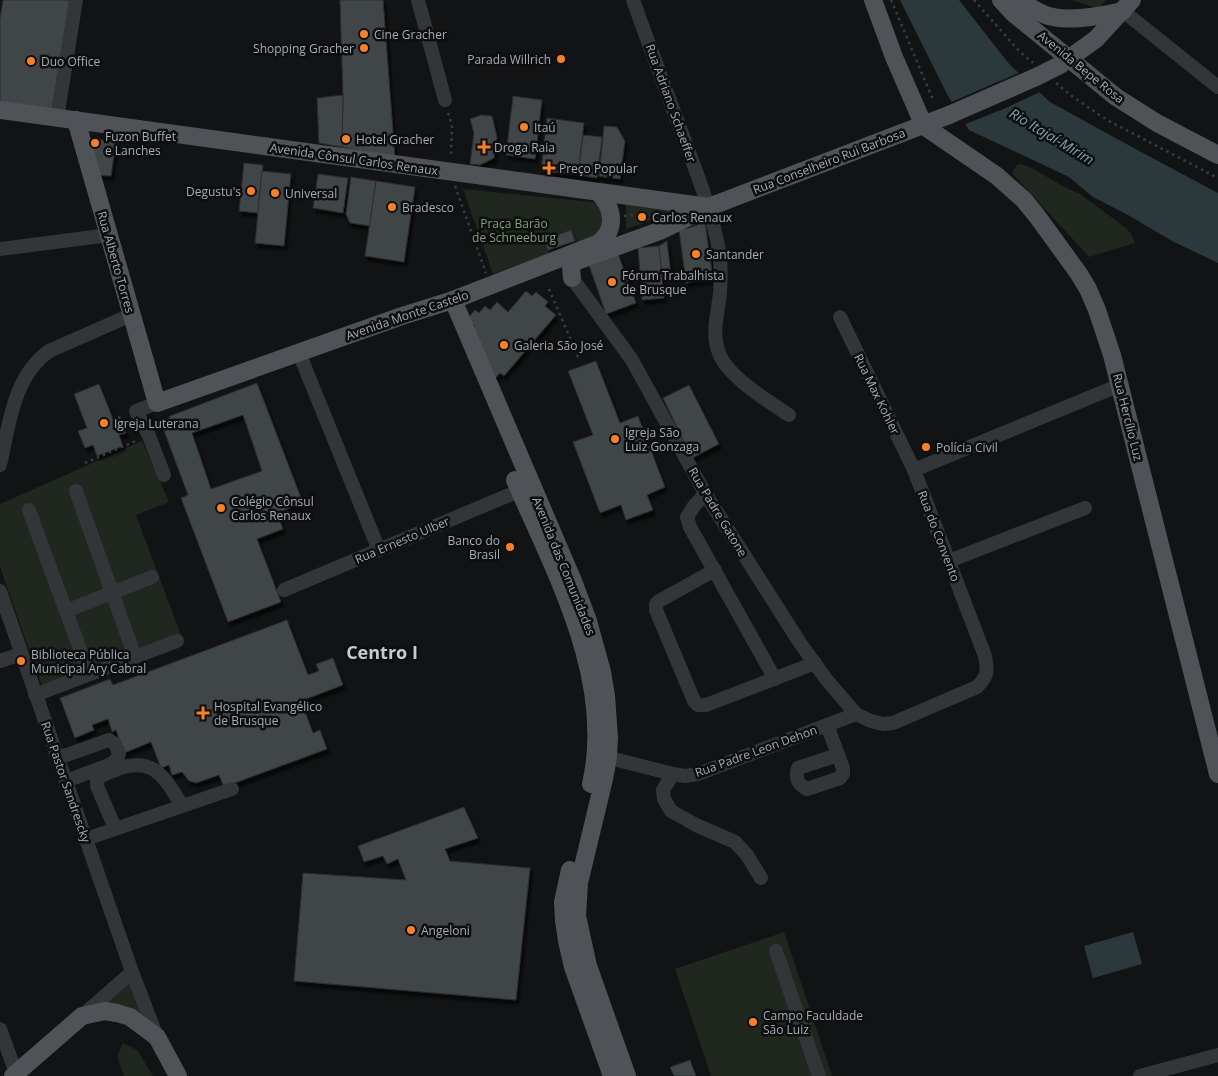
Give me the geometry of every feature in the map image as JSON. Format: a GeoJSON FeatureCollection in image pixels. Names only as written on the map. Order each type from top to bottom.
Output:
{"type":"FeatureCollection","features":[{"type":"Feature","properties":{"kind":"main road"},"geometry":{"type":"LineString","coordinates":[[873,0],[894,57],[924,126]]}},
{"type":"Feature","properties":{"kind":"main road","name":"Avenida Bepe Rosa"},"geometry":{"type":"LineString","coordinates":[[1001,0],[1013,13],[1116,97],[1157,123],[1218,155]]}},
{"type":"Feature","properties":{"kind":"main road"},"geometry":{"type":"LineString","coordinates":[[1021,0],[1051,17],[1102,16],[1127,6]]}},
{"type":"Feature","properties":{"kind":"main road","name":"Rua Conselheiro Rui Barbosa"},"geometry":{"type":"LineString","coordinates":[[709,207],[924,126],[1036,77],[1060,65],[1096,39],[1127,6]]}},
{"type":"Feature","properties":{"kind":"main road","name":"Avenida Cônsul Carlos Renaux"},"geometry":{"type":"LineString","coordinates":[[0,110],[709,207]]}},
{"type":"Feature","properties":{"kind":"main road","name":"Rua Alberto Torres"},"geometry":{"type":"LineString","coordinates":[[76,120],[157,403]]}},
{"type":"Feature","properties":{"kind":"main road","name":"Rua Hercílio Luz"},"geometry":{"type":"LineString","coordinates":[[924,126],[997,176],[1024,200],[1088,289],[1104,330],[1120,385],[1215,745],[1218,774]]}},
{"type":"Feature","properties":{"kind":"main road"},"geometry":{"type":"LineString","coordinates":[[598,192],[606,200],[611,217]]}},
{"type":"Feature","properties":{"kind":"main road"},"geometry":{"type":"LineString","coordinates":[[572,278],[571,267],[574,262],[662,230],[709,207]]}},
{"type":"Feature","properties":{"kind":"main road","name":"Avenida Monte Castelo"},"geometry":{"type":"LineString","coordinates":[[157,403],[402,316],[448,302],[597,244],[607,236],[611,226],[611,217]]}},
{"type":"Feature","properties":{"kind":"main road"},"geometry":{"type":"LineString","coordinates":[[493,285],[517,284],[560,270],[566,272],[572,278]]}},
{"type":"Feature","properties":{"kind":"main road","name":"Avenida das Comunidades"},"geometry":{"type":"LineString","coordinates":[[448,302],[582,623],[596,673],[596,717],[602,756],[593,775],[564,902],[564,920],[604,1033],[627,1076]]}},
{"type":"Feature","properties":{"kind":"main road"},"geometry":{"type":"LineString","coordinates":[[14,1075],[82,1016],[105,1011],[118,1012],[157,1037],[178,1076]]}},
{"type":"Feature","properties":{"kind":"main road","name":"Avenida das Comunidades"},"geometry":{"type":"LineString","coordinates":[[604,1033],[612,1076]]}},
{"type":"Feature","properties":{"kind":"street"},"geometry":{"type":"LineString","coordinates":[[58,118],[76,0]]}},
{"type":"Feature","properties":{"kind":"street"},"geometry":{"type":"LineString","coordinates":[[418,0],[445,100]]}},
{"type":"Feature","properties":{"kind":"street","name":"Rua Adriano Schaeffer"},"geometry":{"type":"LineString","coordinates":[[633,0],[709,207],[720,254],[720,291],[715,330],[719,356],[737,378],[760,397],[789,415]]}},
{"type":"Feature","properties":{"kind":"street"},"geometry":{"type":"LineString","coordinates":[[1127,6],[1218,87]]}},
{"type":"Feature","properties":{"kind":"street"},"geometry":{"type":"LineString","coordinates":[[0,249],[108,235]]}},
{"type":"Feature","properties":{"kind":"street","name":"Rua Padre Gatone"},"geometry":{"type":"LineString","coordinates":[[572,278],[632,360],[705,494],[815,663],[856,714]]}},
{"type":"Feature","properties":{"kind":"street"},"geometry":{"type":"LineString","coordinates":[[0,465],[15,402],[21,384],[29,369],[49,351],[131,315]]}},
{"type":"Feature","properties":{"kind":"street","name":"Rua Max Kohler"},"geometry":{"type":"LineString","coordinates":[[840,317],[914,470]]}},
{"type":"Feature","properties":{"kind":"street"},"geometry":{"type":"LineString","coordinates":[[299,353],[379,550]]}},
{"type":"Feature","properties":{"kind":"street"},"geometry":{"type":"LineString","coordinates":[[914,470],[1120,385]]}},
{"type":"Feature","properties":{"kind":"street"},"geometry":{"type":"LineString","coordinates":[[157,403],[136,411],[149,436],[164,475]]}},
{"type":"Feature","properties":{"kind":"street","name":"Rua do Convento"},"geometry":{"type":"LineString","coordinates":[[856,714],[883,724],[904,720],[977,687],[985,678],[988,670],[985,656],[914,470]]}},
{"type":"Feature","properties":{"kind":"street","name":"Rua Ernesto Ulber"},"geometry":{"type":"LineString","coordinates":[[284,590],[525,488]]}},
{"type":"Feature","properties":{"kind":"street"},"geometry":{"type":"LineString","coordinates":[[76,491],[135,657]]}},
{"type":"Feature","properties":{"kind":"street"},"geometry":{"type":"LineString","coordinates":[[705,494],[687,517],[690,527],[775,679]]}},
{"type":"Feature","properties":{"kind":"street"},"geometry":{"type":"LineString","coordinates":[[949,561],[1085,508]]}},
{"type":"Feature","properties":{"kind":"street"},"geometry":{"type":"LineString","coordinates":[[29,510],[89,674]]}},
{"type":"Feature","properties":{"kind":"street"},"geometry":{"type":"LineString","coordinates":[[715,570],[682,587],[656,604],[656,610],[694,701],[698,705],[706,705],[815,663]]}},
{"type":"Feature","properties":{"kind":"street"},"geometry":{"type":"LineString","coordinates":[[66,611],[152,577]]}},
{"type":"Feature","properties":{"kind":"street","name":"Rua Pastor Sandrescky"},"geometry":{"type":"LineString","coordinates":[[0,591],[132,972],[157,1037]]}},
{"type":"Feature","properties":{"kind":"street"},"geometry":{"type":"LineString","coordinates":[[35,695],[177,641]]}},
{"type":"Feature","properties":{"kind":"street"},"geometry":{"type":"LineString","coordinates":[[0,661],[21,654]]}},
{"type":"Feature","properties":{"kind":"street","name":"Rua Padre Leon Dehon"},"geometry":{"type":"LineString","coordinates":[[602,756],[673,774],[685,776],[698,774],[856,714]]}},
{"type":"Feature","properties":{"kind":"street"},"geometry":{"type":"LineString","coordinates":[[827,725],[838,755]]}},
{"type":"Feature","properties":{"kind":"street"},"geometry":{"type":"LineString","coordinates":[[58,758],[109,740],[115,744],[119,753],[117,760],[109,765],[66,781]]}},
{"type":"Feature","properties":{"kind":"street"},"geometry":{"type":"LineString","coordinates":[[115,828],[97,786],[97,780],[102,775],[127,766],[138,764],[148,766],[170,788],[182,805]]}},
{"type":"Feature","properties":{"kind":"street"},"geometry":{"type":"LineString","coordinates":[[673,774],[663,790],[664,799],[671,811],[696,825],[735,842],[747,855],[761,878]]}},
{"type":"Feature","properties":{"kind":"street"},"geometry":{"type":"LineString","coordinates":[[86,839],[232,789]]}},
{"type":"Feature","properties":{"kind":"street"},"geometry":{"type":"LineString","coordinates":[[776,952],[819,1076]]}},
{"type":"Feature","properties":{"kind":"street"},"geometry":{"type":"LineString","coordinates":[[82,1016],[132,972]]}},
{"type":"Feature","properties":{"kind":"street"},"geometry":{"type":"LineString","coordinates":[[0,1029],[14,1075]]}},
{"type":"Feature","properties":{"kind":"street"},"geometry":{"type":"LineString","coordinates":[[1140,1076],[1218,1056]]}},
{"type":"Feature","properties":{"kind":"path"},"geometry":{"type":"LineString","coordinates":[[891,0],[934,102]]}},
{"type":"Feature","properties":{"kind":"path"},"geometry":{"type":"LineString","coordinates":[[974,0],[1019,51],[1039,68]]}},
{"type":"Feature","properties":{"kind":"path"},"geometry":{"type":"LineString","coordinates":[[1053,80],[1073,97],[1107,120],[1218,178]]}},
{"type":"Feature","properties":{"kind":"path"},"geometry":{"type":"LineString","coordinates":[[445,100],[452,125],[450,172],[493,285]]}},
{"type":"Feature","properties":{"kind":"path"},"geometry":{"type":"LineString","coordinates":[[611,217],[646,214]]}},
{"type":"Feature","properties":{"kind":"path"},"geometry":{"type":"LineString","coordinates":[[549,290],[579,359]]}},
{"type":"Feature","properties":{"kind":"path"},"geometry":{"type":"LineString","coordinates":[[85,463],[149,436]]}},
{"type":"Feature","properties":{"kind":"green space"},"geometry":{"type":"Polygon","coordinates":[[[1072,0],[1106,0],[1098,9],[1072,0]]]}},
{"type":"Feature","properties":{"kind":"green space"},"geometry":{"type":"Polygon","coordinates":[[[1021,164],[1080,194],[1126,228],[1135,243],[1089,257],[1012,173],[1017,165],[1021,164]]]}},
{"type":"Feature","properties":{"kind":"green space","name":"Praça Barão de Schneeburg"},"geometry":{"type":"Polygon","coordinates":[[[463,189],[602,203],[602,230],[593,240],[493,274],[463,189]]]}},
{"type":"Feature","properties":{"kind":"green space"},"geometry":{"type":"Polygon","coordinates":[[[626,204],[680,211],[626,229],[626,204]]]}},
{"type":"Feature","properties":{"kind":"green space"},"geometry":{"type":"Polygon","coordinates":[[[142,441],[169,502],[136,515],[184,643],[45,695],[0,567],[0,504],[142,441]]]}},
{"type":"Feature","properties":{"kind":"green space","name":"Campo Faculdade São Luiz"},"geometry":{"type":"Polygon","coordinates":[[[784,932],[832,1076],[711,1076],[675,969],[784,932]]]}},
{"type":"Feature","properties":{"kind":"green space"},"geometry":{"type":"Polygon","coordinates":[[[131,981],[145,1019],[106,1004],[131,981]]]}},
{"type":"Feature","properties":{"kind":"green space"},"geometry":{"type":"Polygon","coordinates":[[[123,1043],[137,1050],[153,1076],[124,1076],[117,1056],[123,1043]]]}},
{"type":"Feature","properties":{"kind":"water","name":"Rio Itajaí-Mirim"},"geometry":{"type":"Polygon","coordinates":[[[900,0],[959,0],[1010,65],[1050,102],[1218,193],[1218,263],[1172,241],[1093,197],[1069,177],[969,130],[948,96],[900,0]]]}},
{"type":"Feature","properties":{"kind":"water"},"geometry":{"type":"Polygon","coordinates":[[[1133,932],[1142,964],[1093,978],[1084,946],[1133,932]]]}},
{"type":"Feature","properties":{"kind":"pier"},"geometry":{"type":"Polygon","coordinates":[[[1021,72],[1042,91],[963,125],[949,103],[1021,72]]]}},
{"type":"Feature","properties":{"kind":"building","name":"Duo Office"},"geometry":{"type":"Polygon","coordinates":[[[3,0],[73,0],[54,112],[0,103],[0,19],[3,0]]]}},
{"type":"Feature","properties":{"kind":"building","name":"Shopping Gracher"},"geometry":{"type":"Polygon","coordinates":[[[340,0],[383,0],[395,158],[342,147],[343,95],[340,0]]]}},
{"type":"Feature","properties":{"kind":"building"},"geometry":{"type":"Polygon","coordinates":[[[343,95],[342,147],[319,143],[317,98],[343,95]]]}},
{"type":"Feature","properties":{"kind":"building","name":"Itaú"},"geometry":{"type":"Polygon","coordinates":[[[513,96],[542,100],[535,159],[506,155],[513,96]]]}},
{"type":"Feature","properties":{"kind":"building","name":"Droga Raia"},"geometry":{"type":"Polygon","coordinates":[[[481,115],[492,116],[497,137],[494,158],[480,165],[470,164],[474,133],[470,119],[481,115]]]}},
{"type":"Feature","properties":{"kind":"building"},"geometry":{"type":"Polygon","coordinates":[[[547,118],[584,123],[578,175],[541,171],[547,118]]]}},
{"type":"Feature","properties":{"kind":"building"},"geometry":{"type":"Polygon","coordinates":[[[604,126],[617,127],[625,141],[620,179],[599,176],[604,126]]]}},
{"type":"Feature","properties":{"kind":"building"},"geometry":{"type":"Polygon","coordinates":[[[583,135],[602,137],[597,178],[578,175],[583,135]]]}},
{"type":"Feature","properties":{"kind":"building"},"geometry":{"type":"Polygon","coordinates":[[[88,138],[116,142],[111,176],[94,175],[88,138]]]}},
{"type":"Feature","properties":{"kind":"building","name":"Degustu's"},"geometry":{"type":"Polygon","coordinates":[[[244,163],[263,165],[258,213],[239,211],[244,163]]]}},
{"type":"Feature","properties":{"kind":"building","name":"Universal"},"geometry":{"type":"Polygon","coordinates":[[[262,171],[291,174],[284,246],[255,243],[262,171]]]}},
{"type":"Feature","properties":{"kind":"building"},"geometry":{"type":"Polygon","coordinates":[[[318,174],[348,178],[343,213],[313,208],[318,174]]]}},
{"type":"Feature","properties":{"kind":"building"},"geometry":{"type":"Polygon","coordinates":[[[351,177],[376,181],[370,226],[350,223],[346,214],[351,177]]]}},
{"type":"Feature","properties":{"kind":"building","name":"Bradesco"},"geometry":{"type":"Polygon","coordinates":[[[376,181],[415,187],[404,262],[365,256],[376,181]]]}},
{"type":"Feature","properties":{"kind":"building","name":"Santander"},"geometry":{"type":"Polygon","coordinates":[[[705,222],[713,279],[686,283],[679,230],[705,222]]]}},
{"type":"Feature","properties":{"kind":"building"},"geometry":{"type":"Polygon","coordinates":[[[571,230],[575,241],[548,250],[544,240],[571,230]]]}},
{"type":"Feature","properties":{"kind":"building"},"geometry":{"type":"Polygon","coordinates":[[[667,241],[671,275],[662,276],[659,246],[667,241]]]}},
{"type":"Feature","properties":{"kind":"building"},"geometry":{"type":"Polygon","coordinates":[[[659,246],[664,298],[642,300],[638,248],[659,246]]]}},
{"type":"Feature","properties":{"kind":"building","name":"Fórum Trabalhista de Brusque"},"geometry":{"type":"Polygon","coordinates":[[[617,251],[636,303],[606,314],[588,262],[617,251]]]}},
{"type":"Feature","properties":{"kind":"building","name":"Galeria São José"},"geometry":{"type":"Polygon","coordinates":[[[526,291],[532,296],[536,292],[548,302],[545,306],[556,315],[504,376],[500,373],[491,383],[471,330],[475,326],[467,319],[475,310],[479,313],[485,306],[490,310],[497,302],[508,312],[526,291]]]}},
{"type":"Feature","properties":{"kind":"building","name":"Igreja São Luiz Gonzaga"},"geometry":{"type":"Polygon","coordinates":[[[596,361],[620,423],[638,416],[665,487],[647,495],[653,510],[626,520],[621,505],[600,513],[573,442],[593,435],[568,371],[596,361]]]}},
{"type":"Feature","properties":{"kind":"building","name":"Colégio Cônsul Carlos Renaux"},"geometry":{"type":"Polygon","coordinates":[[[257,383],[303,503],[277,513],[283,529],[257,539],[281,602],[228,622],[181,498],[188,495],[163,428],[170,416],[257,383]],[[243,415],[192,433],[211,489],[262,471],[243,415]]]}},
{"type":"Feature","properties":{"kind":"building","name":"Igreja Luterana"},"geometry":{"type":"Polygon","coordinates":[[[99,384],[113,419],[120,416],[126,433],[119,435],[123,446],[97,456],[93,445],[85,448],[78,431],[87,428],[74,394],[99,384]]]}},
{"type":"Feature","properties":{"kind":"building"},"geometry":{"type":"Polygon","coordinates":[[[689,385],[719,444],[692,458],[663,398],[689,385]]]}},
{"type":"Feature","properties":{"kind":"building","name":"Hospital Evangélico de Brusque"},"geometry":{"type":"Polygon","coordinates":[[[287,620],[308,675],[319,671],[316,664],[333,658],[343,685],[301,701],[313,733],[320,730],[327,749],[224,787],[219,775],[196,783],[189,781],[182,772],[172,775],[169,765],[161,768],[151,742],[124,753],[116,730],[112,732],[108,719],[92,725],[94,730],[75,738],[60,698],[110,679],[113,685],[287,620]]]}},
{"type":"Feature","properties":{"kind":"building","name":"Angeloni"},"geometry":{"type":"Polygon","coordinates":[[[464,807],[478,838],[445,849],[450,861],[530,868],[516,1000],[294,981],[303,873],[406,880],[398,859],[387,864],[383,856],[364,862],[358,846],[464,807]]]}},
{"type":"Feature","properties":{"kind":"building"},"geometry":{"type":"Polygon","coordinates":[[[690,1060],[696,1076],[674,1076],[670,1067],[690,1060]]]}},
{"type":"Feature","properties":{"kind":"place","name":"Cine Gracher"},"geometry":{"type":"Point","coordinates":[364,34]}},
{"type":"Feature","properties":{"kind":"place","name":"Shopping Gracher"},"geometry":{"type":"Point","coordinates":[364,48]}},
{"type":"Feature","properties":{"kind":"place","name":"Parada Willrich"},"geometry":{"type":"Point","coordinates":[561,59]}},
{"type":"Feature","properties":{"kind":"place","name":"Duo Office"},"geometry":{"type":"Point","coordinates":[31,61]}},
{"type":"Feature","properties":{"kind":"place","name":"Itaú"},"geometry":{"type":"Point","coordinates":[524,127]}},
{"type":"Feature","properties":{"kind":"place","name":"Hotel Gracher"},"geometry":{"type":"Point","coordinates":[346,139]}},
{"type":"Feature","properties":{"kind":"place","name":"Fuzon Buffet e Lanches"},"geometry":{"type":"Point","coordinates":[95,143]}},
{"type":"Feature","properties":{"kind":"place","name":"Droga Raia"},"geometry":{"type":"Point","coordinates":[484,147]}},
{"type":"Feature","properties":{"kind":"place","name":"Preço Popular"},"geometry":{"type":"Point","coordinates":[549,168]}},
{"type":"Feature","properties":{"kind":"place","name":"Degustu's"},"geometry":{"type":"Point","coordinates":[251,191]}},
{"type":"Feature","properties":{"kind":"place","name":"Universal"},"geometry":{"type":"Point","coordinates":[275,193]}},
{"type":"Feature","properties":{"kind":"place","name":"Bradesco"},"geometry":{"type":"Point","coordinates":[392,207]}},
{"type":"Feature","properties":{"kind":"place","name":"Carlos Renaux"},"geometry":{"type":"Point","coordinates":[642,217]}},
{"type":"Feature","properties":{"kind":"place","name":"Santander"},"geometry":{"type":"Point","coordinates":[696,254]}},
{"type":"Feature","properties":{"kind":"place","name":"Fórum Trabalhista de Brusque"},"geometry":{"type":"Point","coordinates":[612,282]}},
{"type":"Feature","properties":{"kind":"place","name":"Galeria São José"},"geometry":{"type":"Point","coordinates":[504,345]}},
{"type":"Feature","properties":{"kind":"place","name":"Igreja Luterana"},"geometry":{"type":"Point","coordinates":[104,423]}},
{"type":"Feature","properties":{"kind":"place","name":"Igreja São Luiz Gonzaga"},"geometry":{"type":"Point","coordinates":[615,439]}},
{"type":"Feature","properties":{"kind":"place","name":"Polícia Civil"},"geometry":{"type":"Point","coordinates":[926,447]}},
{"type":"Feature","properties":{"kind":"place","name":"Colégio Cônsul Carlos Renaux"},"geometry":{"type":"Point","coordinates":[221,508]}},
{"type":"Feature","properties":{"kind":"place","name":"Banco do Brasil"},"geometry":{"type":"Point","coordinates":[510,547]}},
{"type":"Feature","properties":{"kind":"place","name":"Biblioteca Pública Municipal Ary Cabral"},"geometry":{"type":"Point","coordinates":[21,661]}},
{"type":"Feature","properties":{"kind":"place","name":"Hospital Evangélico de Brusque"},"geometry":{"type":"Point","coordinates":[203,713]}},
{"type":"Feature","properties":{"kind":"place","name":"Angeloni"},"geometry":{"type":"Point","coordinates":[411,930]}},
{"type":"Feature","properties":{"kind":"place","name":"Campo Faculdade São Luiz"},"geometry":{"type":"Point","coordinates":[753,1022]}},
{"type":"Feature","properties":{"kind":"district","name":"Centro I"},"geometry":{"type":"Point","coordinates":[382,652]}}]}
